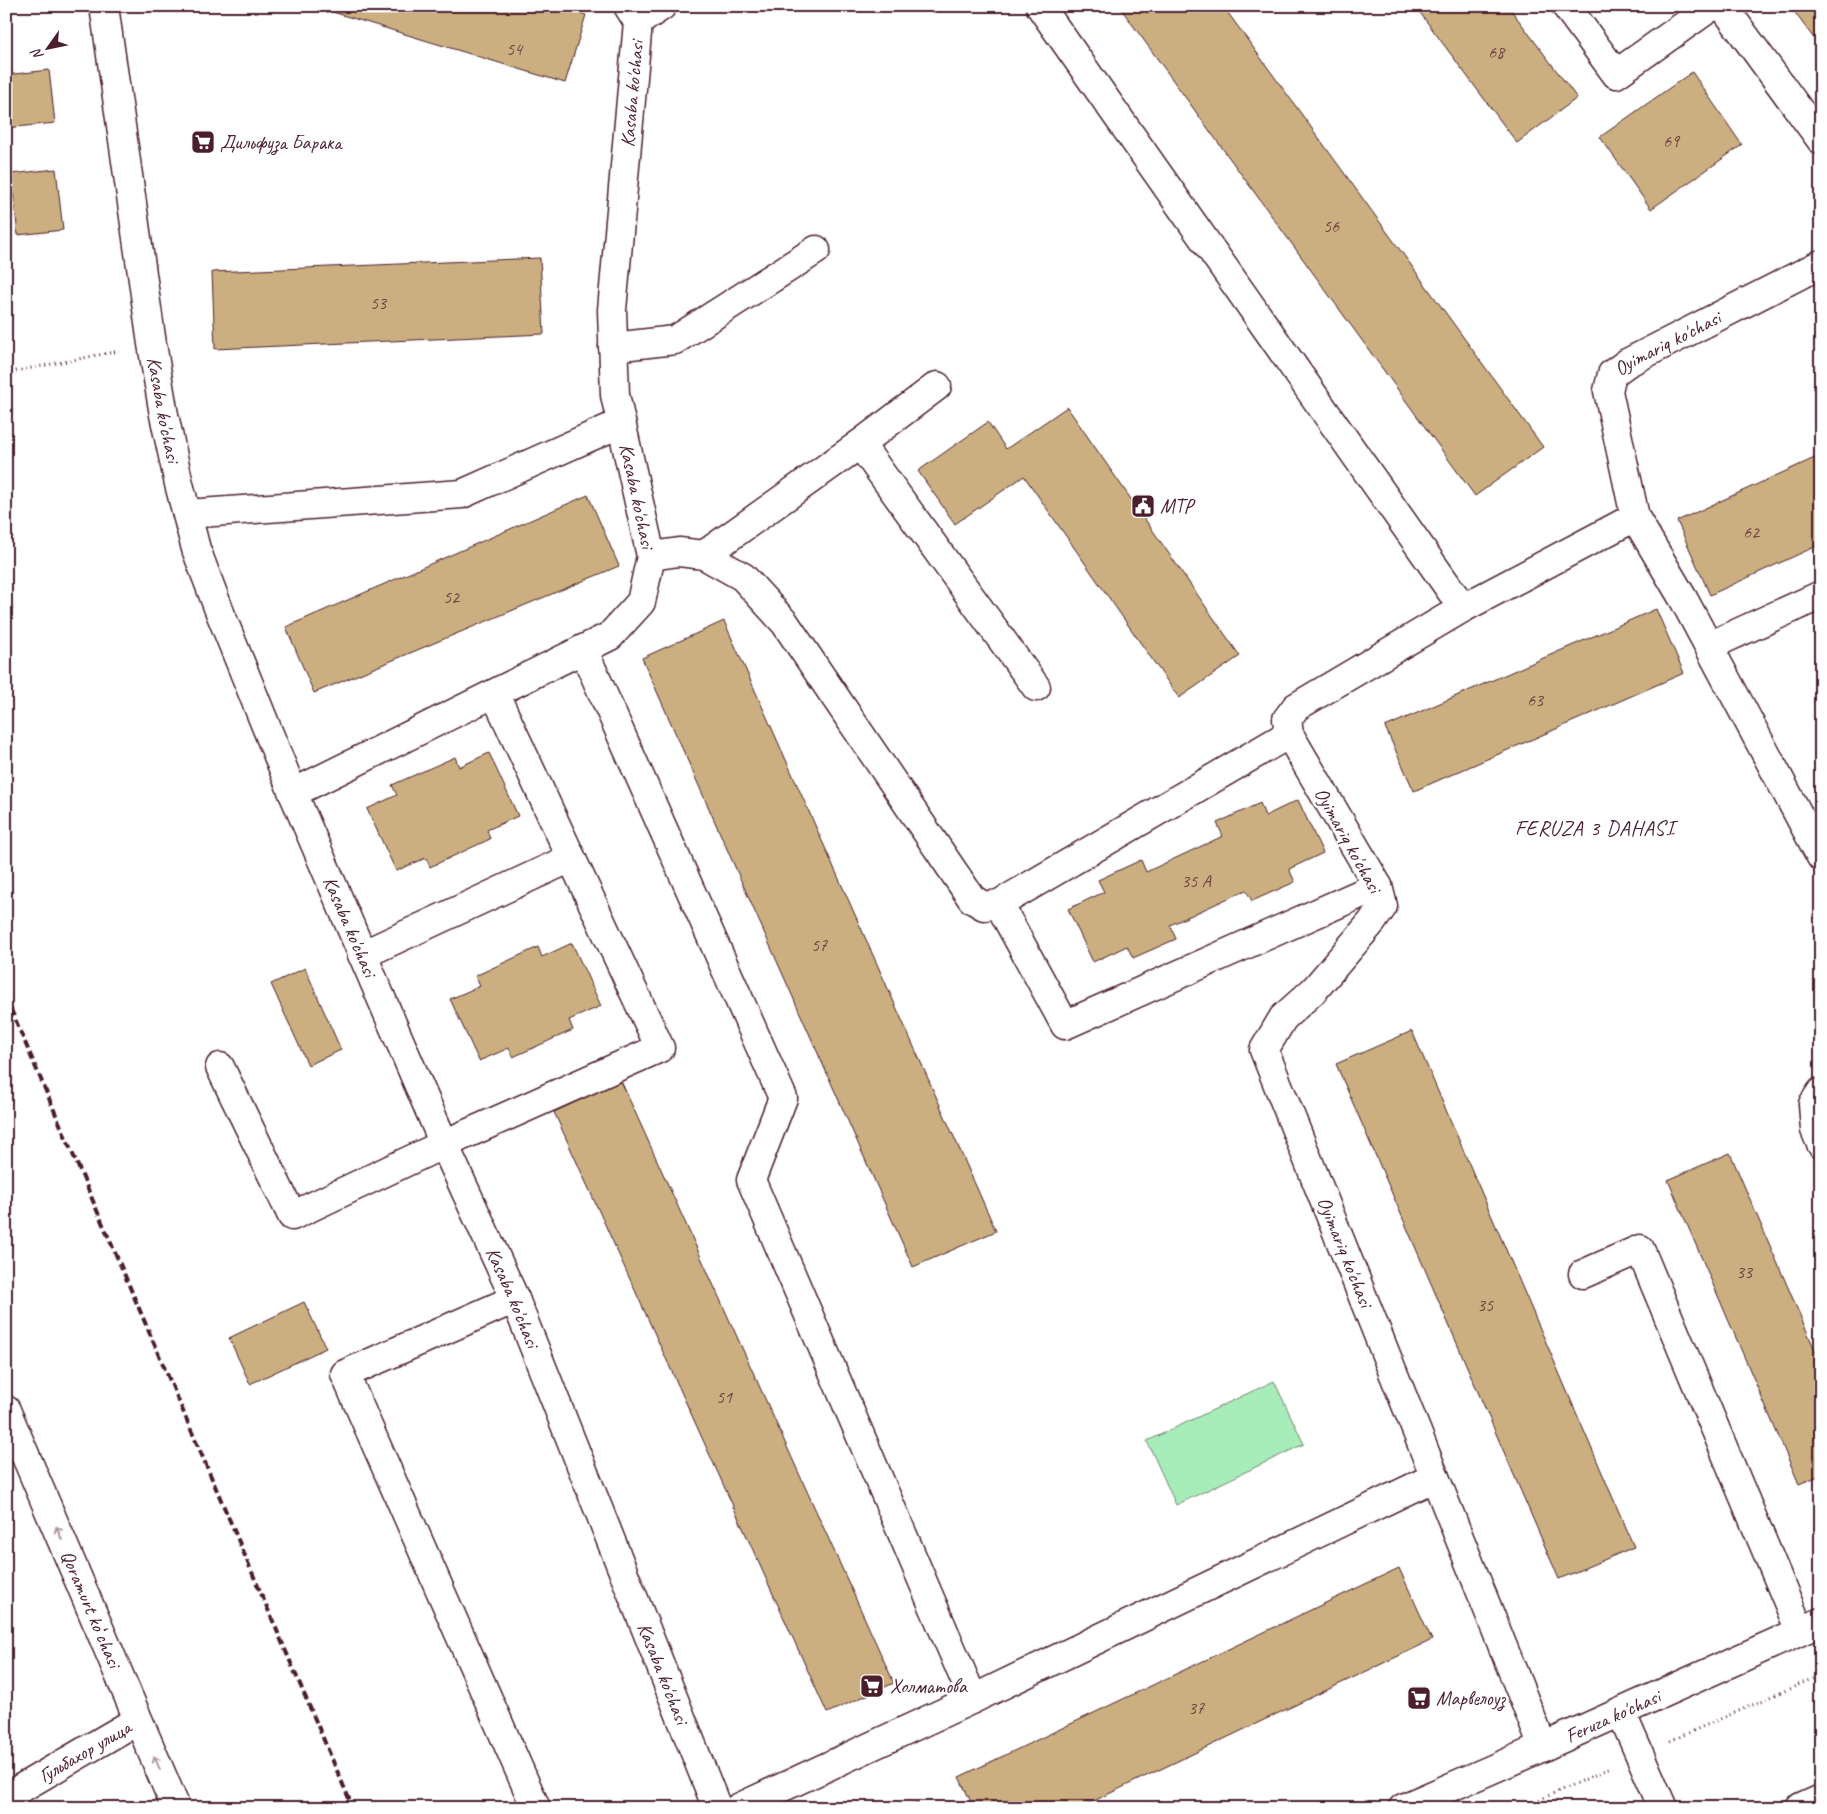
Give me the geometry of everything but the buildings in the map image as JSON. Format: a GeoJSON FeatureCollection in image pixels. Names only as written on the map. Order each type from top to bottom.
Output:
{"type":"FeatureCollection","features":[{"type":"Feature","properties":{"kind":"street","name":"Kasaba ko'chasi"},"geometry":{"type":"LineString","coordinates":[[104,6],[152,344],[164,415],[196,549],[293,793],[444,1144],[515,1299],[717,1808]]}},
{"type":"Feature","properties":{"kind":"street","name":"Kasaba ko'chasi"},"geometry":{"type":"LineString","coordinates":[[293,793],[610,636],[641,602],[651,556],[615,394],[612,310],[633,14],[662,6]]}},
{"type":"Feature","properties":{"kind":"street"},"geometry":{"type":"LineString","coordinates":[[1040,6],[1463,608]]}},
{"type":"Feature","properties":{"kind":"street"},"geometry":{"type":"LineString","coordinates":[[1566,6],[1616,74],[1712,6]]}},
{"type":"Feature","properties":{"kind":"street"},"geometry":{"type":"LineString","coordinates":[[1722,6],[1821,140]]}},
{"type":"Feature","properties":{"kind":"street"},"geometry":{"type":"LineString","coordinates":[[613,347],[675,340],[816,250]]}},
{"type":"Feature","properties":{"kind":"street","name":"Oyimariq ko'chasi"},"geometry":{"type":"LineString","coordinates":[[1821,264],[1627,363],[1612,374],[1608,391],[1635,516],[1684,600],[1821,857]]}},
{"type":"Feature","properties":{"kind":"street"},"geometry":{"type":"LineString","coordinates":[[704,555],[860,444],[937,386]]}},
{"type":"Feature","properties":{"kind":"street"},"geometry":{"type":"LineString","coordinates":[[187,514],[462,494],[621,423]]}},
{"type":"Feature","properties":{"kind":"street"},"geometry":{"type":"LineString","coordinates":[[860,444],[1036,687]]}},
{"type":"Feature","properties":{"kind":"street"},"geometry":{"type":"LineString","coordinates":[[651,556],[679,552],[704,555],[743,577],[784,622],[972,899],[984,906],[999,904],[1289,734],[1287,719],[1296,707],[1463,608],[1635,516]]}},
{"type":"Feature","properties":{"kind":"street"},"geometry":{"type":"LineString","coordinates":[[1709,646],[1821,595]]}},
{"type":"Feature","properties":{"kind":"street"},"geometry":{"type":"LineString","coordinates":[[583,650],[783,1098],[752,1180],[973,1699]]}},
{"type":"Feature","properties":{"kind":"street"},"geometry":{"type":"LineString","coordinates":[[220,1067],[292,1216],[444,1144],[660,1048],[495,694]]}},
{"type":"Feature","properties":{"kind":"street","name":"Oyimariq ko'chasi"},"geometry":{"type":"LineString","coordinates":[[1289,734],[1378,886],[1383,906],[1372,922],[1314,990],[1283,1018],[1264,1050],[1543,1747]]}},
{"type":"Feature","properties":{"kind":"street"},"geometry":{"type":"LineString","coordinates":[[362,955],[571,858]]}},
{"type":"Feature","properties":{"kind":"street"},"geometry":{"type":"LineString","coordinates":[[999,904],[1065,1025],[1378,886]]}},
{"type":"Feature","properties":{"kind":"street"},"geometry":{"type":"LineString","coordinates":[[1821,1092],[1813,1104],[1815,1130],[1821,1144]]}},
{"type":"Feature","properties":{"kind":"street"},"geometry":{"type":"LineString","coordinates":[[1583,1274],[1640,1249],[1810,1626]]}},
{"type":"Feature","properties":{"kind":"street"},"geometry":{"type":"LineString","coordinates":[[515,1299],[345,1374],[536,1808]]}},
{"type":"Feature","properties":{"kind":"street","name":"Qoramurt koʻchasi"},"geometry":{"type":"LineString","coordinates":[[6,1410],[131,1725],[157,1808]]}},
{"type":"Feature","properties":{"kind":"street","name":"Qoramurt koʻchasi"},"geometry":{"type":"LineString","coordinates":[[6,1456],[131,1725],[176,1808]]}},
{"type":"Feature","properties":{"kind":"street"},"geometry":{"type":"LineString","coordinates":[[738,1808],[973,1699],[1435,1477]]}},
{"type":"Feature","properties":{"kind":"street","name":"Feruza ko'chasi"},"geometry":{"type":"LineString","coordinates":[[1403,1808],[1810,1626]]}},
{"type":"Feature","properties":{"kind":"street"},"geometry":{"type":"LineString","coordinates":[[1620,1712],[1663,1808]]}},
{"type":"Feature","properties":{"kind":"street","name":"Гульбахор улица"},"geometry":{"type":"LineString","coordinates":[[6,1798],[131,1725]]}},
{"type":"Feature","properties":{"kind":"street"},"geometry":{"type":"LineString","coordinates":[[1802,1808],[1821,1799]]}},
{"type":"Feature","properties":{"kind":"path"},"geometry":{"type":"LineString","coordinates":[[6,374],[152,344]]}},
{"type":"Feature","properties":{"kind":"green space"},"geometry":{"type":"Polygon","coordinates":[[[1274,1381],[1304,1444],[1176,1505],[1147,1441],[1274,1381]]]}},
{"type":"Feature","properties":{"kind":"railway"},"geometry":{"type":"LineString","coordinates":[[6,998],[353,1808]]}},
{"type":"Feature","properties":{"kind":"place","name":"Дильфуза Барака"},"geometry":{"type":"Point","coordinates":[203,142]}},
{"type":"Feature","properties":{"kind":"place","name":"MTP"},"geometry":{"type":"Point","coordinates":[1143,506]}},
{"type":"Feature","properties":{"kind":"place","name":"Холматова"},"geometry":{"type":"Point","coordinates":[872,1686]}},
{"type":"Feature","properties":{"kind":"place","name":"Марвелоуз"},"geometry":{"type":"Point","coordinates":[1419,1698]}},
{"type":"Feature","properties":{"kind":"district","name":"FERUZA 3 DAHASI"},"geometry":{"type":"Point","coordinates":[1595,828]}}]}
